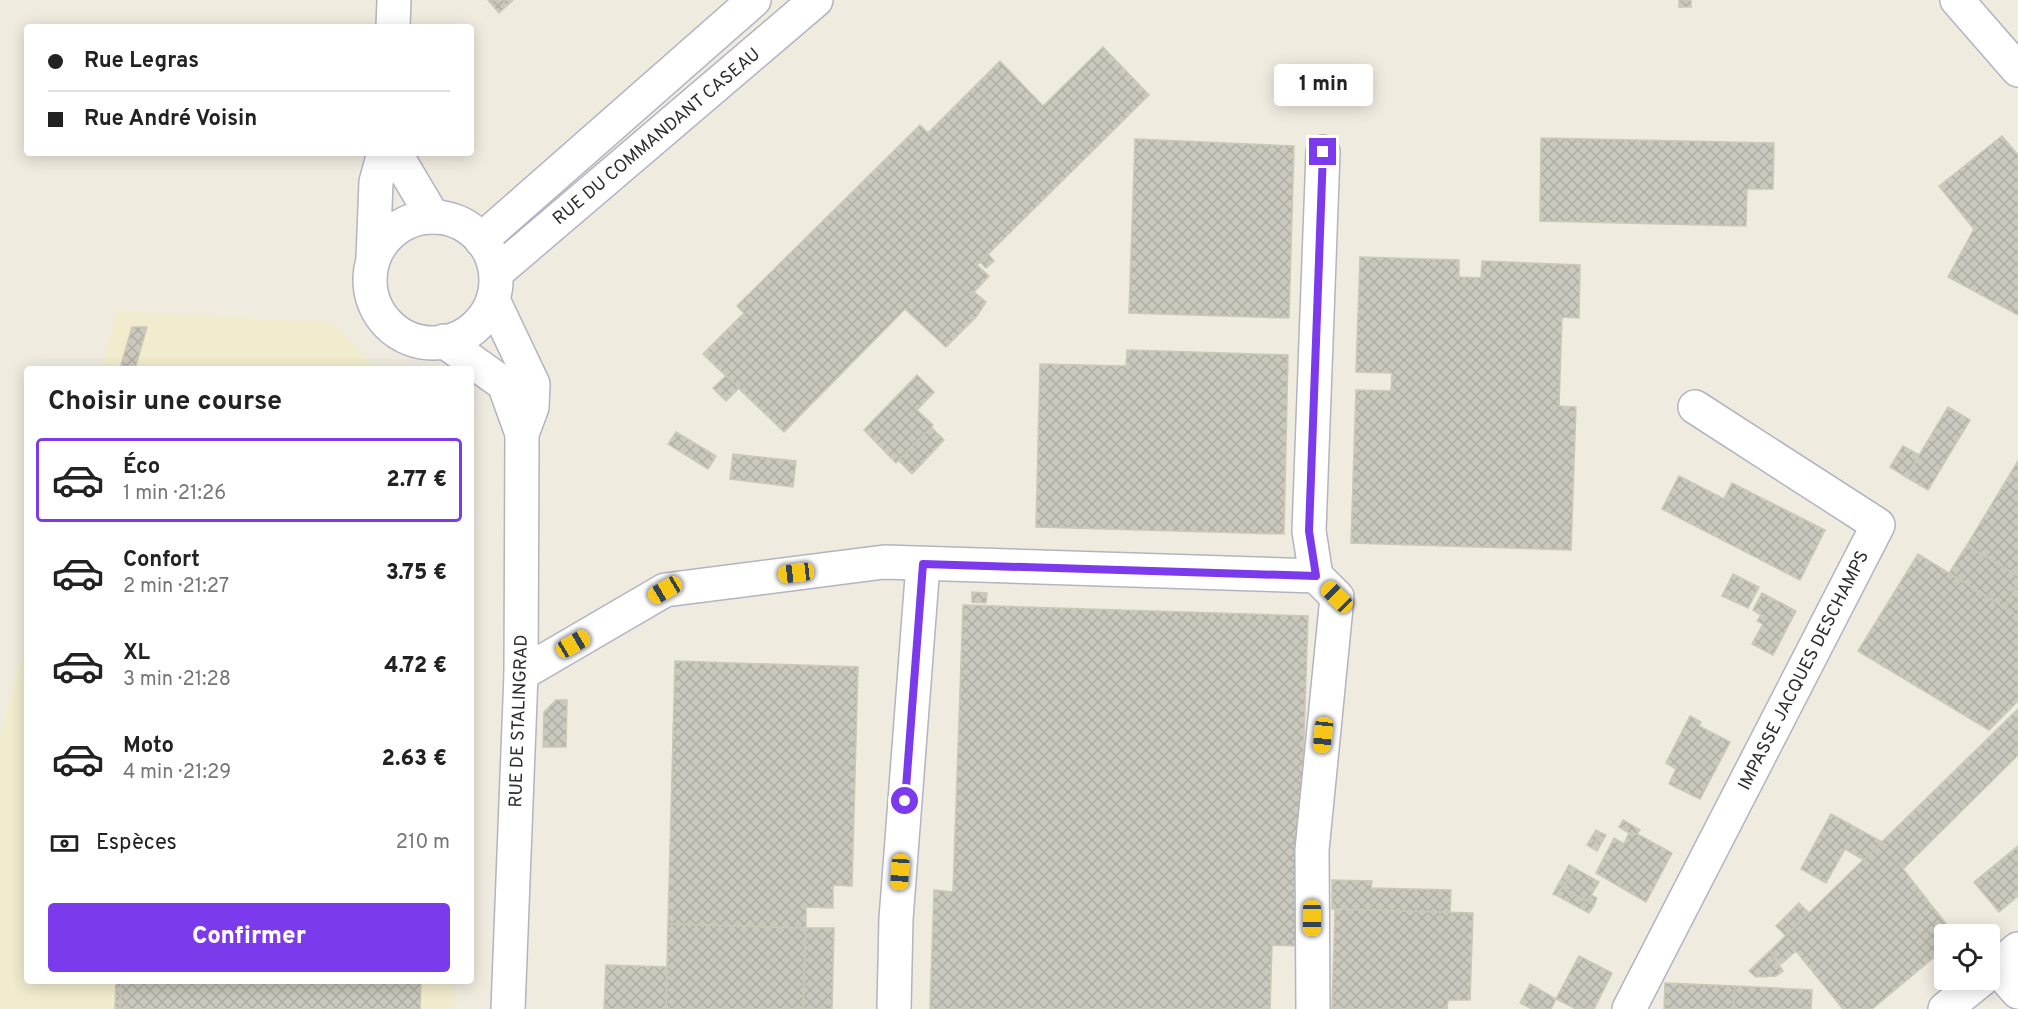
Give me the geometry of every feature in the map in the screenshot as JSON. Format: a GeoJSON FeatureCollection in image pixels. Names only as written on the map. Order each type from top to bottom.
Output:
{"type":"FeatureCollection","features":[{"type":"Feature","properties":{"kind":"street"},"geometry":{"type":"LineString","coordinates":[[393,24],[394,0]]}},
{"type":"Feature","properties":{"kind":"street","name":"RUE DU COMMANDANT CASEAU"},"geometry":{"type":"LineString","coordinates":[[481,240],[753,0]]}},
{"type":"Feature","properties":{"kind":"street","name":"RUE DU COMMANDANT CASEAU"},"geometry":{"type":"LineString","coordinates":[[494,286],[816,0]]}},
{"type":"Feature","properties":{"kind":"street"},"geometry":{"type":"LineString","coordinates":[[1957,0],[2018,70]]}},
{"type":"Feature","properties":{"kind":"street"},"geometry":{"type":"LineString","coordinates":[[1313,1009],[1312,850],[1337,597],[1316,576],[1309,531],[1323,152]]}},
{"type":"Feature","properties":{"kind":"street"},"geometry":{"type":"LineString","coordinates":[[373,259],[383,241],[398,228],[414,219],[432,217],[451,219],[467,228],[481,240],[489,252],[494,286],[485,316],[473,329],[455,339],[444,341],[415,341],[396,332],[381,318],[372,300],[369,279],[373,259],[376,182],[383,156]]}},
{"type":"Feature","properties":{"kind":"street"},"geometry":{"type":"LineString","coordinates":[[397,156],[432,217]]}},
{"type":"Feature","properties":{"kind":"street","name":"RUE DE STALINGRAD"},"geometry":{"type":"LineString","coordinates":[[494,286],[533,384],[532,407],[522,434]]}},
{"type":"Feature","properties":{"kind":"street","name":"RUE DE STALINGRAD"},"geometry":{"type":"LineString","coordinates":[[444,341],[504,384],[522,434],[521,674],[508,1009]]}},
{"type":"Feature","properties":{"kind":"street","name":"IMPASSE JACQUES DESCHAMPS"},"geometry":{"type":"LineString","coordinates":[[1629,1009],[1878,525],[1695,407]]}},
{"type":"Feature","properties":{"kind":"street"},"geometry":{"type":"LineString","coordinates":[[521,674],[665,590],[884,562],[1316,576]]}},
{"type":"Feature","properties":{"kind":"street"},"geometry":{"type":"LineString","coordinates":[[894,1009],[896,919],[923,564]]}},
{"type":"Feature","properties":{"kind":"street"},"geometry":{"type":"LineString","coordinates":[[2000,972],[2018,992]]}},
{"type":"Feature","properties":{"kind":"street"},"geometry":{"type":"LineString","coordinates":[[1945,1009],[1968,990]]}},
{"type":"Feature","properties":{"kind":"shaded area"},"geometry":{"type":"Polygon","coordinates":[[[117,311],[333,323],[372,366],[102,366],[117,311]]]}},
{"type":"Feature","properties":{"kind":"shaded area"},"geometry":{"type":"Polygon","coordinates":[[[24,648],[24,984],[454,984],[453,1009],[0,1009],[0,735],[24,648]]]}},
{"type":"Feature","properties":{"kind":"building"},"geometry":{"type":"Polygon","coordinates":[[[488,0],[513,0],[499,13],[488,0]]]}},
{"type":"Feature","properties":{"kind":"building"},"geometry":{"type":"Polygon","coordinates":[[[1679,0],[1691,0],[1691,7],[1679,7],[1679,0]]]}},
{"type":"Feature","properties":{"kind":"building"},"geometry":{"type":"Polygon","coordinates":[[[1103,47],[1149,95],[977,265],[989,276],[974,292],[986,302],[977,316],[946,347],[905,309],[784,432],[703,354],[744,313],[737,306],[920,125],[928,133],[1000,61],[1043,106],[1103,47]]]}},
{"type":"Feature","properties":{"kind":"building"},"geometry":{"type":"Polygon","coordinates":[[[2002,136],[2018,155],[2018,315],[1948,277],[1974,229],[1939,186],[2002,136]]]}},
{"type":"Feature","properties":{"kind":"building"},"geometry":{"type":"Polygon","coordinates":[[[1541,138],[1774,143],[1773,189],[1747,189],[1746,226],[1540,221],[1541,138]]]}},
{"type":"Feature","properties":{"kind":"building"},"geometry":{"type":"Polygon","coordinates":[[[1135,139],[1294,146],[1289,318],[1129,313],[1135,139]]]}},
{"type":"Feature","properties":{"kind":"building"},"geometry":{"type":"Polygon","coordinates":[[[988,254],[994,261],[986,268],[980,262],[988,254]]]}},
{"type":"Feature","properties":{"kind":"building"},"geometry":{"type":"Polygon","coordinates":[[[1360,257],[1459,260],[1459,277],[1481,278],[1482,261],[1580,265],[1579,318],[1562,317],[1559,406],[1576,407],[1571,550],[1351,543],[1356,390],[1391,391],[1392,373],[1356,372],[1360,257]]]}},
{"type":"Feature","properties":{"kind":"building"},"geometry":{"type":"Polygon","coordinates":[[[132,327],[147,327],[136,366],[121,365],[132,327]]]}},
{"type":"Feature","properties":{"kind":"building"},"geometry":{"type":"Polygon","coordinates":[[[1127,350],[1288,355],[1284,534],[1036,527],[1040,364],[1126,366],[1127,350]]]}},
{"type":"Feature","properties":{"kind":"building"},"geometry":{"type":"Polygon","coordinates":[[[917,375],[934,392],[917,410],[933,425],[896,463],[864,430],[917,375]]]}},
{"type":"Feature","properties":{"kind":"building"},"geometry":{"type":"Polygon","coordinates":[[[726,376],[739,388],[726,401],[713,388],[726,376]]]}},
{"type":"Feature","properties":{"kind":"building"},"geometry":{"type":"Polygon","coordinates":[[[1948,407],[1970,420],[1928,490],[1906,477],[1948,407]]]}},
{"type":"Feature","properties":{"kind":"building"},"geometry":{"type":"Polygon","coordinates":[[[931,427],[944,440],[912,474],[898,460],[931,427]]]}},
{"type":"Feature","properties":{"kind":"building"},"geometry":{"type":"Polygon","coordinates":[[[676,432],[716,456],[708,469],[668,444],[676,432]]]}},
{"type":"Feature","properties":{"kind":"building"},"geometry":{"type":"Polygon","coordinates":[[[1903,446],[1919,455],[1906,477],[1890,467],[1903,446]]]}},
{"type":"Feature","properties":{"kind":"building"},"geometry":{"type":"Polygon","coordinates":[[[733,454],[796,461],[793,487],[730,479],[733,454]]]}},
{"type":"Feature","properties":{"kind":"building"},"geometry":{"type":"Polygon","coordinates":[[[2018,461],[2018,576],[1967,545],[2018,461]]]}},
{"type":"Feature","properties":{"kind":"building"},"geometry":{"type":"Polygon","coordinates":[[[1679,476],[1724,499],[1732,483],[1825,530],[1800,580],[1662,509],[1679,476]]]}},
{"type":"Feature","properties":{"kind":"building"},"geometry":{"type":"Polygon","coordinates":[[[1967,545],[2018,576],[2018,584],[2004,608],[1949,573],[1967,545]]]}},
{"type":"Feature","properties":{"kind":"building"},"geometry":{"type":"Polygon","coordinates":[[[1918,554],[2018,616],[2018,701],[1989,730],[1858,651],[1918,554]]]}},
{"type":"Feature","properties":{"kind":"building"},"geometry":{"type":"Polygon","coordinates":[[[1733,574],[1759,587],[1748,608],[1722,596],[1733,574]]]}},
{"type":"Feature","properties":{"kind":"building"},"geometry":{"type":"Polygon","coordinates":[[[2018,584],[2018,616],[2004,608],[2018,584]]]}},
{"type":"Feature","properties":{"kind":"building"},"geometry":{"type":"Polygon","coordinates":[[[972,592],[987,593],[986,603],[972,602],[972,592]]]}},
{"type":"Feature","properties":{"kind":"building"},"geometry":{"type":"Polygon","coordinates":[[[1762,593],[1796,611],[1773,655],[1752,644],[1763,624],[1757,621],[1761,615],[1753,610],[1762,593]]]}},
{"type":"Feature","properties":{"kind":"building"},"geometry":{"type":"Polygon","coordinates":[[[963,605],[1308,616],[1297,946],[1272,945],[1270,1009],[930,1009],[934,890],[953,892],[963,605]]]}},
{"type":"Feature","properties":{"kind":"building"},"geometry":{"type":"Polygon","coordinates":[[[675,661],[858,667],[852,886],[833,885],[833,908],[806,907],[806,928],[668,924],[675,661]]]}},
{"type":"Feature","properties":{"kind":"building"},"geometry":{"type":"Polygon","coordinates":[[[556,700],[567,700],[566,747],[543,747],[544,712],[556,700]]]}},
{"type":"Feature","properties":{"kind":"building"},"geometry":{"type":"Polygon","coordinates":[[[2018,709],[2018,755],[1903,869],[1946,924],[1934,924],[1934,957],[1872,1009],[1843,1009],[1796,951],[1781,964],[1770,951],[2018,709]]]}},
{"type":"Feature","properties":{"kind":"building"},"geometry":{"type":"Polygon","coordinates":[[[1690,716],[1701,722],[1699,726],[1730,742],[1700,799],[1669,784],[1676,769],[1666,763],[1690,716]]]}},
{"type":"Feature","properties":{"kind":"building"},"geometry":{"type":"Polygon","coordinates":[[[1831,814],[1882,842],[1864,860],[1845,849],[1826,883],[1801,869],[1831,814]]]}},
{"type":"Feature","properties":{"kind":"building"},"geometry":{"type":"Polygon","coordinates":[[[1623,820],[1640,830],[1637,834],[1672,853],[1646,902],[1596,873],[1614,838],[1624,844],[1629,833],[1619,827],[1623,820]]]}},
{"type":"Feature","properties":{"kind":"building"},"geometry":{"type":"Polygon","coordinates":[[[1596,830],[1601,833],[1592,848],[1587,845],[1596,830]]]}},
{"type":"Feature","properties":{"kind":"building"},"geometry":{"type":"Polygon","coordinates":[[[1601,833],[1606,835],[1597,851],[1592,848],[1601,833]]]}},
{"type":"Feature","properties":{"kind":"building"},"geometry":{"type":"Polygon","coordinates":[[[2018,846],[2018,896],[1999,912],[1974,882],[2018,846]]]}},
{"type":"Feature","properties":{"kind":"building"},"geometry":{"type":"Polygon","coordinates":[[[1569,865],[1576,869],[1556,895],[1553,894],[1569,865]]]}},
{"type":"Feature","properties":{"kind":"building"},"geometry":{"type":"Polygon","coordinates":[[[1576,869],[1599,882],[1591,895],[1597,898],[1594,905],[1562,888],[1576,869]]]}},
{"type":"Feature","properties":{"kind":"building"},"geometry":{"type":"Polygon","coordinates":[[[1332,880],[1372,881],[1371,888],[1451,890],[1450,913],[1332,909],[1332,880]]]}},
{"type":"Feature","properties":{"kind":"building"},"geometry":{"type":"Polygon","coordinates":[[[1562,888],[1594,905],[1589,913],[1556,895],[1562,888]]]}},
{"type":"Feature","properties":{"kind":"building"},"geometry":{"type":"Polygon","coordinates":[[[1799,903],[1809,913],[1786,936],[1776,926],[1799,903]]]}},
{"type":"Feature","properties":{"kind":"building"},"geometry":{"type":"Polygon","coordinates":[[[1335,909],[1473,913],[1470,1000],[1448,1000],[1447,1009],[1332,1009],[1335,909]]]}},
{"type":"Feature","properties":{"kind":"building"},"geometry":{"type":"Polygon","coordinates":[[[668,924],[806,928],[803,1009],[666,1009],[668,924]]]}},
{"type":"Feature","properties":{"kind":"building"},"geometry":{"type":"Polygon","coordinates":[[[806,928],[834,928],[832,1009],[803,1009],[806,928]]]}},
{"type":"Feature","properties":{"kind":"building"},"geometry":{"type":"Polygon","coordinates":[[[1770,951],[1783,971],[1776,976],[1756,977],[1749,971],[1770,951]]]}},
{"type":"Feature","properties":{"kind":"building"},"geometry":{"type":"Polygon","coordinates":[[[1579,956],[1612,973],[1594,1009],[1576,1009],[1556,999],[1579,956]]]}},
{"type":"Feature","properties":{"kind":"building"},"geometry":{"type":"Polygon","coordinates":[[[606,965],[667,967],[666,1009],[604,1009],[606,965]]]}},
{"type":"Feature","properties":{"kind":"building"},"geometry":{"type":"Polygon","coordinates":[[[1665,983],[1735,986],[1733,1009],[1664,1009],[1665,983]]]}},
{"type":"Feature","properties":{"kind":"building"},"geometry":{"type":"Polygon","coordinates":[[[116,984],[121,984],[120,1009],[115,1009],[116,984]]]}},
{"type":"Feature","properties":{"kind":"building"},"geometry":{"type":"Polygon","coordinates":[[[121,984],[421,984],[420,1009],[120,1009],[121,984]]]}},
{"type":"Feature","properties":{"kind":"building"},"geometry":{"type":"Polygon","coordinates":[[[1530,984],[1556,999],[1551,1009],[1532,1009],[1520,1003],[1530,984]]]}},
{"type":"Feature","properties":{"kind":"building"},"geometry":{"type":"Polygon","coordinates":[[[1735,986],[1812,990],[1811,1009],[1733,1009],[1735,986]]]}},
{"type":"Feature","properties":{"kind":"route"},"geometry":{"type":"LineString","coordinates":[[905,801],[923,564],[1316,576],[1309,531],[1323,152]]}}]}
